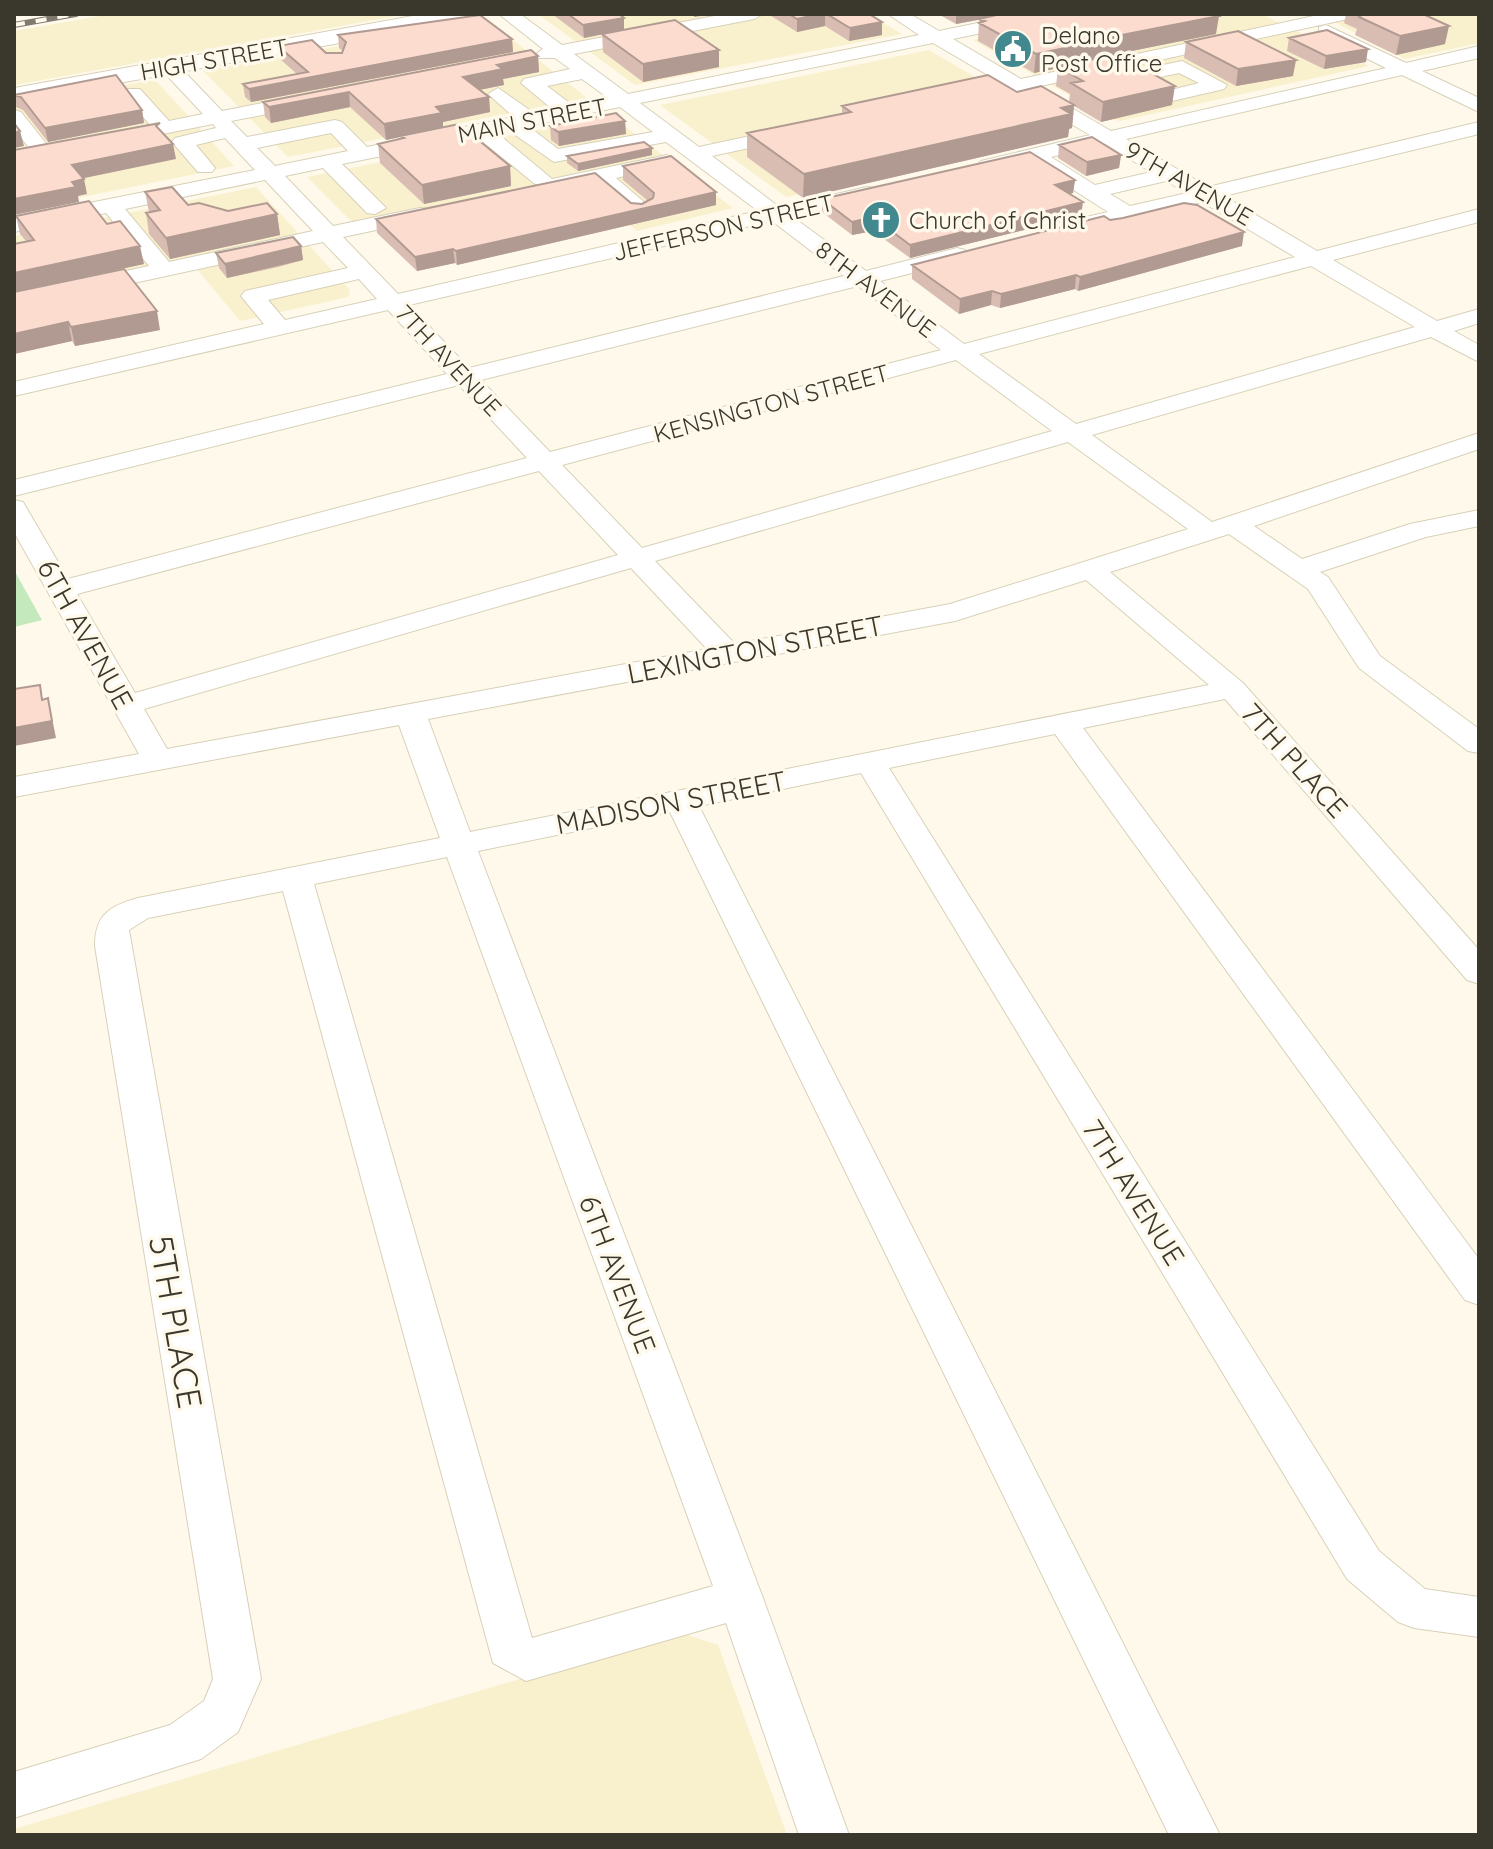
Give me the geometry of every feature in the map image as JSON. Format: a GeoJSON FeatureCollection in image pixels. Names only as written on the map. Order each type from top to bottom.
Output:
{"type":"FeatureCollection","features":[{"type":"Feature","properties":{"kind":"main road","name":"HIGH STREET"},"geometry":{"type":"LineString","coordinates":[[14,95],[461,14]]}},
{"type":"Feature","properties":{"kind":"street","name":"8TH AVENUE"},"geometry":{"type":"LineString","coordinates":[[508,14],[960,352],[1075,433],[1221,528],[1298,570],[1328,596],[1369,662],[1479,744]]}},
{"type":"Feature","properties":{"kind":"street"},"geometry":{"type":"LineString","coordinates":[[519,59],[754,14]]}},
{"type":"Feature","properties":{"kind":"street","name":"9TH AVENUE"},"geometry":{"type":"LineString","coordinates":[[897,14],[1176,175],[1205,183],[1317,258],[1479,355]]}},
{"type":"Feature","properties":{"kind":"street","name":"MAIN STREET"},"geometry":{"type":"LineString","coordinates":[[14,225],[481,130],[524,127],[568,112],[938,37],[1014,17],[1049,14]]}},
{"type":"Feature","properties":{"kind":"street"},"geometry":{"type":"LineString","coordinates":[[1289,14],[1479,106]]}},
{"type":"Feature","properties":{"kind":"street"},"geometry":{"type":"LineString","coordinates":[[1264,42],[1308,23],[1348,14]]}},
{"type":"Feature","properties":{"kind":"street"},"geometry":{"type":"LineString","coordinates":[[977,90],[1239,38],[1289,46]]}},
{"type":"Feature","properties":{"kind":"street"},"geometry":{"type":"LineString","coordinates":[[315,40],[337,59]]}},
{"type":"Feature","properties":{"kind":"street"},"geometry":{"type":"LineString","coordinates":[[900,45],[927,61]]}},
{"type":"Feature","properties":{"kind":"street"},"geometry":{"type":"LineString","coordinates":[[971,169],[1479,52]]}},
{"type":"Feature","properties":{"kind":"street"},"geometry":{"type":"LineString","coordinates":[[828,60],[854,77]]}},
{"type":"Feature","properties":{"kind":"street"},"geometry":{"type":"LineString","coordinates":[[1329,65],[1358,80]]}},
{"type":"Feature","properties":{"kind":"street","name":"7TH AVENUE"},"geometry":{"type":"LineString","coordinates":[[169,67],[728,654]]}},
{"type":"Feature","properties":{"kind":"street"},"geometry":{"type":"LineString","coordinates":[[1305,71],[1334,85]]}},
{"type":"Feature","properties":{"kind":"street"},"geometry":{"type":"LineString","coordinates":[[568,112],[531,83],[586,72]]}},
{"type":"Feature","properties":{"kind":"street"},"geometry":{"type":"LineString","coordinates":[[715,83],[752,97]]}},
{"type":"Feature","properties":{"kind":"street"},"geometry":{"type":"LineString","coordinates":[[133,93],[164,128]]}},
{"type":"Feature","properties":{"kind":"street"},"geometry":{"type":"LineString","coordinates":[[498,94],[524,127],[557,156],[669,135]]}},
{"type":"Feature","properties":{"kind":"street"},"geometry":{"type":"LineString","coordinates":[[1172,95],[1207,114]]}},
{"type":"Feature","properties":{"kind":"street"},"geometry":{"type":"LineString","coordinates":[[205,168],[182,142],[231,131],[321,98]]}},
{"type":"Feature","properties":{"kind":"street"},"geometry":{"type":"LineString","coordinates":[[524,127],[647,118],[672,113]]}},
{"type":"Feature","properties":{"kind":"street"},"geometry":{"type":"LineString","coordinates":[[14,116],[37,145]]}},
{"type":"Feature","properties":{"kind":"street"},"geometry":{"type":"LineString","coordinates":[[104,139],[164,128],[231,131],[335,126],[363,154]]}},
{"type":"Feature","properties":{"kind":"street"},"geometry":{"type":"LineString","coordinates":[[1038,236],[1127,214],[1205,183],[1479,128]]}},
{"type":"Feature","properties":{"kind":"street"},"geometry":{"type":"LineString","coordinates":[[481,130],[535,185],[592,177],[809,129]]}},
{"type":"Feature","properties":{"kind":"street"},"geometry":{"type":"LineString","coordinates":[[640,141],[636,145],[563,162],[641,209]]}},
{"type":"Feature","properties":{"kind":"street"},"geometry":{"type":"LineString","coordinates":[[14,157],[59,148]]}},
{"type":"Feature","properties":{"kind":"street"},"geometry":{"type":"LineString","coordinates":[[1033,155],[1127,214]]}},
{"type":"Feature","properties":{"kind":"street"},"geometry":{"type":"LineString","coordinates":[[327,161],[375,208]]}},
{"type":"Feature","properties":{"kind":"street"},"geometry":{"type":"LineString","coordinates":[[1092,192],[1176,175]]}},
{"type":"Feature","properties":{"kind":"street","name":"JEFFERSON STREET"},"geometry":{"type":"LineString","coordinates":[[14,389],[776,214],[885,181]]}},
{"type":"Feature","properties":{"kind":"street"},"geometry":{"type":"LineString","coordinates":[[188,189],[205,209]]}},
{"type":"Feature","properties":{"kind":"street"},"geometry":{"type":"LineString","coordinates":[[14,302],[163,269],[317,220],[407,201]]}},
{"type":"Feature","properties":{"kind":"street"},"geometry":{"type":"LineString","coordinates":[[111,205],[163,269]]}},
{"type":"Feature","properties":{"kind":"street"},"geometry":{"type":"LineString","coordinates":[[273,213],[317,220],[435,211]]}},
{"type":"Feature","properties":{"kind":"street","name":"KENSINGTON STREET"},"geometry":{"type":"LineString","coordinates":[[62,589],[1479,215]]}},
{"type":"Feature","properties":{"kind":"street"},"geometry":{"type":"LineString","coordinates":[[897,249],[920,265]]}},
{"type":"Feature","properties":{"kind":"street"},"geometry":{"type":"LineString","coordinates":[[14,488],[979,250]]}},
{"type":"Feature","properties":{"kind":"street"},"geometry":{"type":"LineString","coordinates":[[280,329],[253,296],[358,264]]}},
{"type":"Feature","properties":{"kind":"street"},"geometry":{"type":"LineString","coordinates":[[126,705],[1479,316]]}},
{"type":"Feature","properties":{"kind":"street","name":"LEXINGTON STREET"},"geometry":{"type":"LineString","coordinates":[[14,787],[955,612],[1221,528],[1479,441]]}},
{"type":"Feature","properties":{"kind":"street","name":"6TH AVENUE"},"geometry":{"type":"LineString","coordinates":[[14,508],[158,760]]}},
{"type":"Feature","properties":{"kind":"street"},"geometry":{"type":"LineString","coordinates":[[1298,570],[1420,530],[1479,518]]}},
{"type":"Feature","properties":{"kind":"street","name":"7TH PLACE"},"geometry":{"type":"LineString","coordinates":[[1090,569],[1232,689],[1479,972]]}},
{"type":"Feature","properties":{"kind":"street","name":"MADISON STREET"},"geometry":{"type":"LineString","coordinates":[[112,925],[138,909],[1232,689]]}},
{"type":"Feature","properties":{"kind":"street","name":"6TH AVENUE"},"geometry":{"type":"LineString","coordinates":[[410,713],[740,1598],[824,1835]]}},
{"type":"Feature","properties":{"kind":"street"},"geometry":{"type":"LineString","coordinates":[[1063,723],[1479,1289]]}},
{"type":"Feature","properties":{"kind":"street","name":"7TH AVENUE"},"geometry":{"type":"LineString","coordinates":[[870,762],[1363,1565],[1414,1608],[1479,1617]]}},
{"type":"Feature","properties":{"kind":"street"},"geometry":{"type":"LineString","coordinates":[[680,800],[1195,1835]]}},
{"type":"Feature","properties":{"kind":"street"},"geometry":{"type":"LineString","coordinates":[[296,878],[509,1648],[526,1660],[545,1656],[740,1598]]}},
{"type":"Feature","properties":{"kind":"street","name":"5TH PLACE"},"geometry":{"type":"LineString","coordinates":[[14,1795],[184,1743],[221,1716],[237,1679],[112,946],[112,925]]}},
{"type":"Feature","properties":{"kind":"shaded area"},"geometry":{"type":"Polygon","coordinates":[[[112,14],[407,14],[14,85],[14,31],[112,14]]]}},
{"type":"Feature","properties":{"kind":"shaded area"},"geometry":{"type":"Polygon","coordinates":[[[538,14],[868,14],[902,34],[635,85],[538,14]]]}},
{"type":"Feature","properties":{"kind":"shaded area"},"geometry":{"type":"Polygon","coordinates":[[[1101,14],[1261,14],[1369,66],[1120,121],[1111,119],[973,40],[1101,14]]]}},
{"type":"Feature","properties":{"kind":"shaded area"},"geometry":{"type":"Polygon","coordinates":[[[1319,14],[1479,14],[1479,43],[1405,59],[1319,14]]]}},
{"type":"Feature","properties":{"kind":"shaded area"},"geometry":{"type":"Polygon","coordinates":[[[486,19],[587,98],[288,157],[203,71],[486,19]]]}},
{"type":"Feature","properties":{"kind":"shaded area"},"geometry":{"type":"Polygon","coordinates":[[[929,50],[1070,133],[786,197],[660,105],[929,50]]]}},
{"type":"Feature","properties":{"kind":"shaded area"},"geometry":{"type":"Polygon","coordinates":[[[156,81],[234,166],[14,211],[14,107],[156,81]]]}},
{"type":"Feature","properties":{"kind":"shaded area"},"geometry":{"type":"Polygon","coordinates":[[[610,115],[733,208],[637,231],[575,181],[357,227],[307,177],[610,115]]]}},
{"type":"Feature","properties":{"kind":"shaded area"},"geometry":{"type":"Polygon","coordinates":[[[256,187],[350,290],[348,297],[240,321],[192,263],[14,302],[14,236],[256,187]]]}},
{"type":"Feature","properties":{"kind":"shaded area"},"geometry":{"type":"Polygon","coordinates":[[[678,1632],[718,1645],[787,1835],[14,1835],[14,1829],[678,1632]]]}},
{"type":"Feature","properties":{"kind":"green space"},"geometry":{"type":"Polygon","coordinates":[[[14,570],[42,620],[14,627],[14,570]]]}},
{"type":"Feature","properties":{"kind":"building"},"geometry":{"type":"Polygon","coordinates":[[[568,14],[619,14],[624,18],[583,25],[568,14]]]}},
{"type":"Feature","properties":{"kind":"building"},"geometry":{"type":"Polygon","coordinates":[[[789,14],[820,14],[797,19],[789,14]]]}},
{"type":"Feature","properties":{"kind":"building"},"geometry":{"type":"Polygon","coordinates":[[[827,14],[869,14],[882,22],[850,28],[827,14]]]}},
{"type":"Feature","properties":{"kind":"building"},"geometry":{"type":"Polygon","coordinates":[[[1001,14],[1219,16],[1036,54],[979,23],[985,21],[979,19],[1001,14]]]}},
{"type":"Feature","properties":{"kind":"building"},"geometry":{"type":"Polygon","coordinates":[[[1363,14],[1423,14],[1449,26],[1400,36],[1359,17],[1363,14]]]}},
{"type":"Feature","properties":{"kind":"building"},"geometry":{"type":"Polygon","coordinates":[[[480,15],[512,39],[249,89],[243,84],[308,72],[278,46],[312,40],[326,53],[342,53],[346,42],[338,35],[480,15]]]}},
{"type":"Feature","properties":{"kind":"building"},"geometry":{"type":"Polygon","coordinates":[[[675,20],[719,50],[643,64],[602,34],[675,20]]]}},
{"type":"Feature","properties":{"kind":"building"},"geometry":{"type":"Polygon","coordinates":[[[1327,30],[1368,49],[1326,56],[1289,38],[1327,30]]]}},
{"type":"Feature","properties":{"kind":"building"},"geometry":{"type":"Polygon","coordinates":[[[1238,31],[1296,60],[1238,69],[1186,42],[1238,31]]]}},
{"type":"Feature","properties":{"kind":"building"},"geometry":{"type":"Polygon","coordinates":[[[531,50],[538,56],[497,65],[503,69],[463,77],[489,97],[436,107],[442,113],[384,124],[349,92],[269,107],[263,102],[531,50]]]}},
{"type":"Feature","properties":{"kind":"building"},"geometry":{"type":"Polygon","coordinates":[[[1117,54],[1175,86],[1103,102],[1071,83],[1083,81],[1058,67],[1117,54]]]}},
{"type":"Feature","properties":{"kind":"building"},"geometry":{"type":"Polygon","coordinates":[[[116,75],[142,110],[45,128],[21,97],[14,95],[116,75]]]}},
{"type":"Feature","properties":{"kind":"building"},"geometry":{"type":"Polygon","coordinates":[[[988,75],[1017,92],[1041,86],[1074,105],[1061,108],[1071,114],[804,174],[747,133],[851,112],[842,106],[988,75]]]}},
{"type":"Feature","properties":{"kind":"building"},"geometry":{"type":"Polygon","coordinates":[[[616,113],[625,121],[558,132],[550,126],[616,113]]]}},
{"type":"Feature","properties":{"kind":"building"},"geometry":{"type":"Polygon","coordinates":[[[160,123],[156,126],[173,144],[72,165],[84,179],[72,182],[76,187],[14,199],[14,150],[160,123]]]}},
{"type":"Feature","properties":{"kind":"building"},"geometry":{"type":"Polygon","coordinates":[[[459,124],[510,166],[422,185],[378,144],[404,138],[400,136],[459,124]]]}},
{"type":"Feature","properties":{"kind":"building"},"geometry":{"type":"Polygon","coordinates":[[[1092,137],[1121,155],[1087,162],[1059,145],[1092,137]]]}},
{"type":"Feature","properties":{"kind":"building"},"geometry":{"type":"Polygon","coordinates":[[[644,142],[652,148],[578,164],[567,156],[644,142]]]}},
{"type":"Feature","properties":{"kind":"building"},"geometry":{"type":"Polygon","coordinates":[[[1030,152],[1075,180],[1055,185],[1083,202],[910,245],[873,217],[852,222],[822,199],[1030,152]]]}},
{"type":"Feature","properties":{"kind":"building"},"geometry":{"type":"Polygon","coordinates":[[[671,156],[716,192],[456,251],[453,249],[415,257],[376,219],[595,173],[631,203],[642,204],[653,198],[654,193],[623,166],[671,156]]]}},
{"type":"Feature","properties":{"kind":"building"},"geometry":{"type":"Polygon","coordinates":[[[172,187],[188,205],[199,203],[228,211],[267,203],[277,214],[166,238],[146,213],[160,210],[145,192],[172,187]]]}},
{"type":"Feature","properties":{"kind":"building"},"geometry":{"type":"Polygon","coordinates":[[[89,201],[107,224],[120,221],[140,246],[14,273],[14,244],[34,240],[16,216],[89,201]]]}},
{"type":"Feature","properties":{"kind":"building"},"geometry":{"type":"Polygon","coordinates":[[[1184,203],[1197,205],[1244,232],[1080,277],[1076,275],[1001,294],[992,291],[960,299],[912,265],[1104,216],[1110,220],[1123,218],[1184,203]]]}},
{"type":"Feature","properties":{"kind":"building"},"geometry":{"type":"Polygon","coordinates":[[[293,237],[301,246],[225,264],[216,253],[293,237]]]}},
{"type":"Feature","properties":{"kind":"building"},"geometry":{"type":"Polygon","coordinates":[[[124,269],[157,311],[71,327],[68,322],[14,334],[14,292],[124,269]]]}},
{"type":"Feature","properties":{"kind":"building"},"geometry":{"type":"Polygon","coordinates":[[[40,685],[42,700],[48,698],[52,721],[14,728],[14,689],[40,685]]]}},
{"type":"Feature","properties":{"kind":"railway"},"geometry":{"type":"LineString","coordinates":[[14,25],[76,14]]}},
{"type":"Feature","properties":{"kind":"place","name":"Delano Post Office"},"geometry":{"type":"Point","coordinates":[1013,49]}},
{"type":"Feature","properties":{"kind":"place","name":"Church of Christ"},"geometry":{"type":"Point","coordinates":[881,220]}}]}
